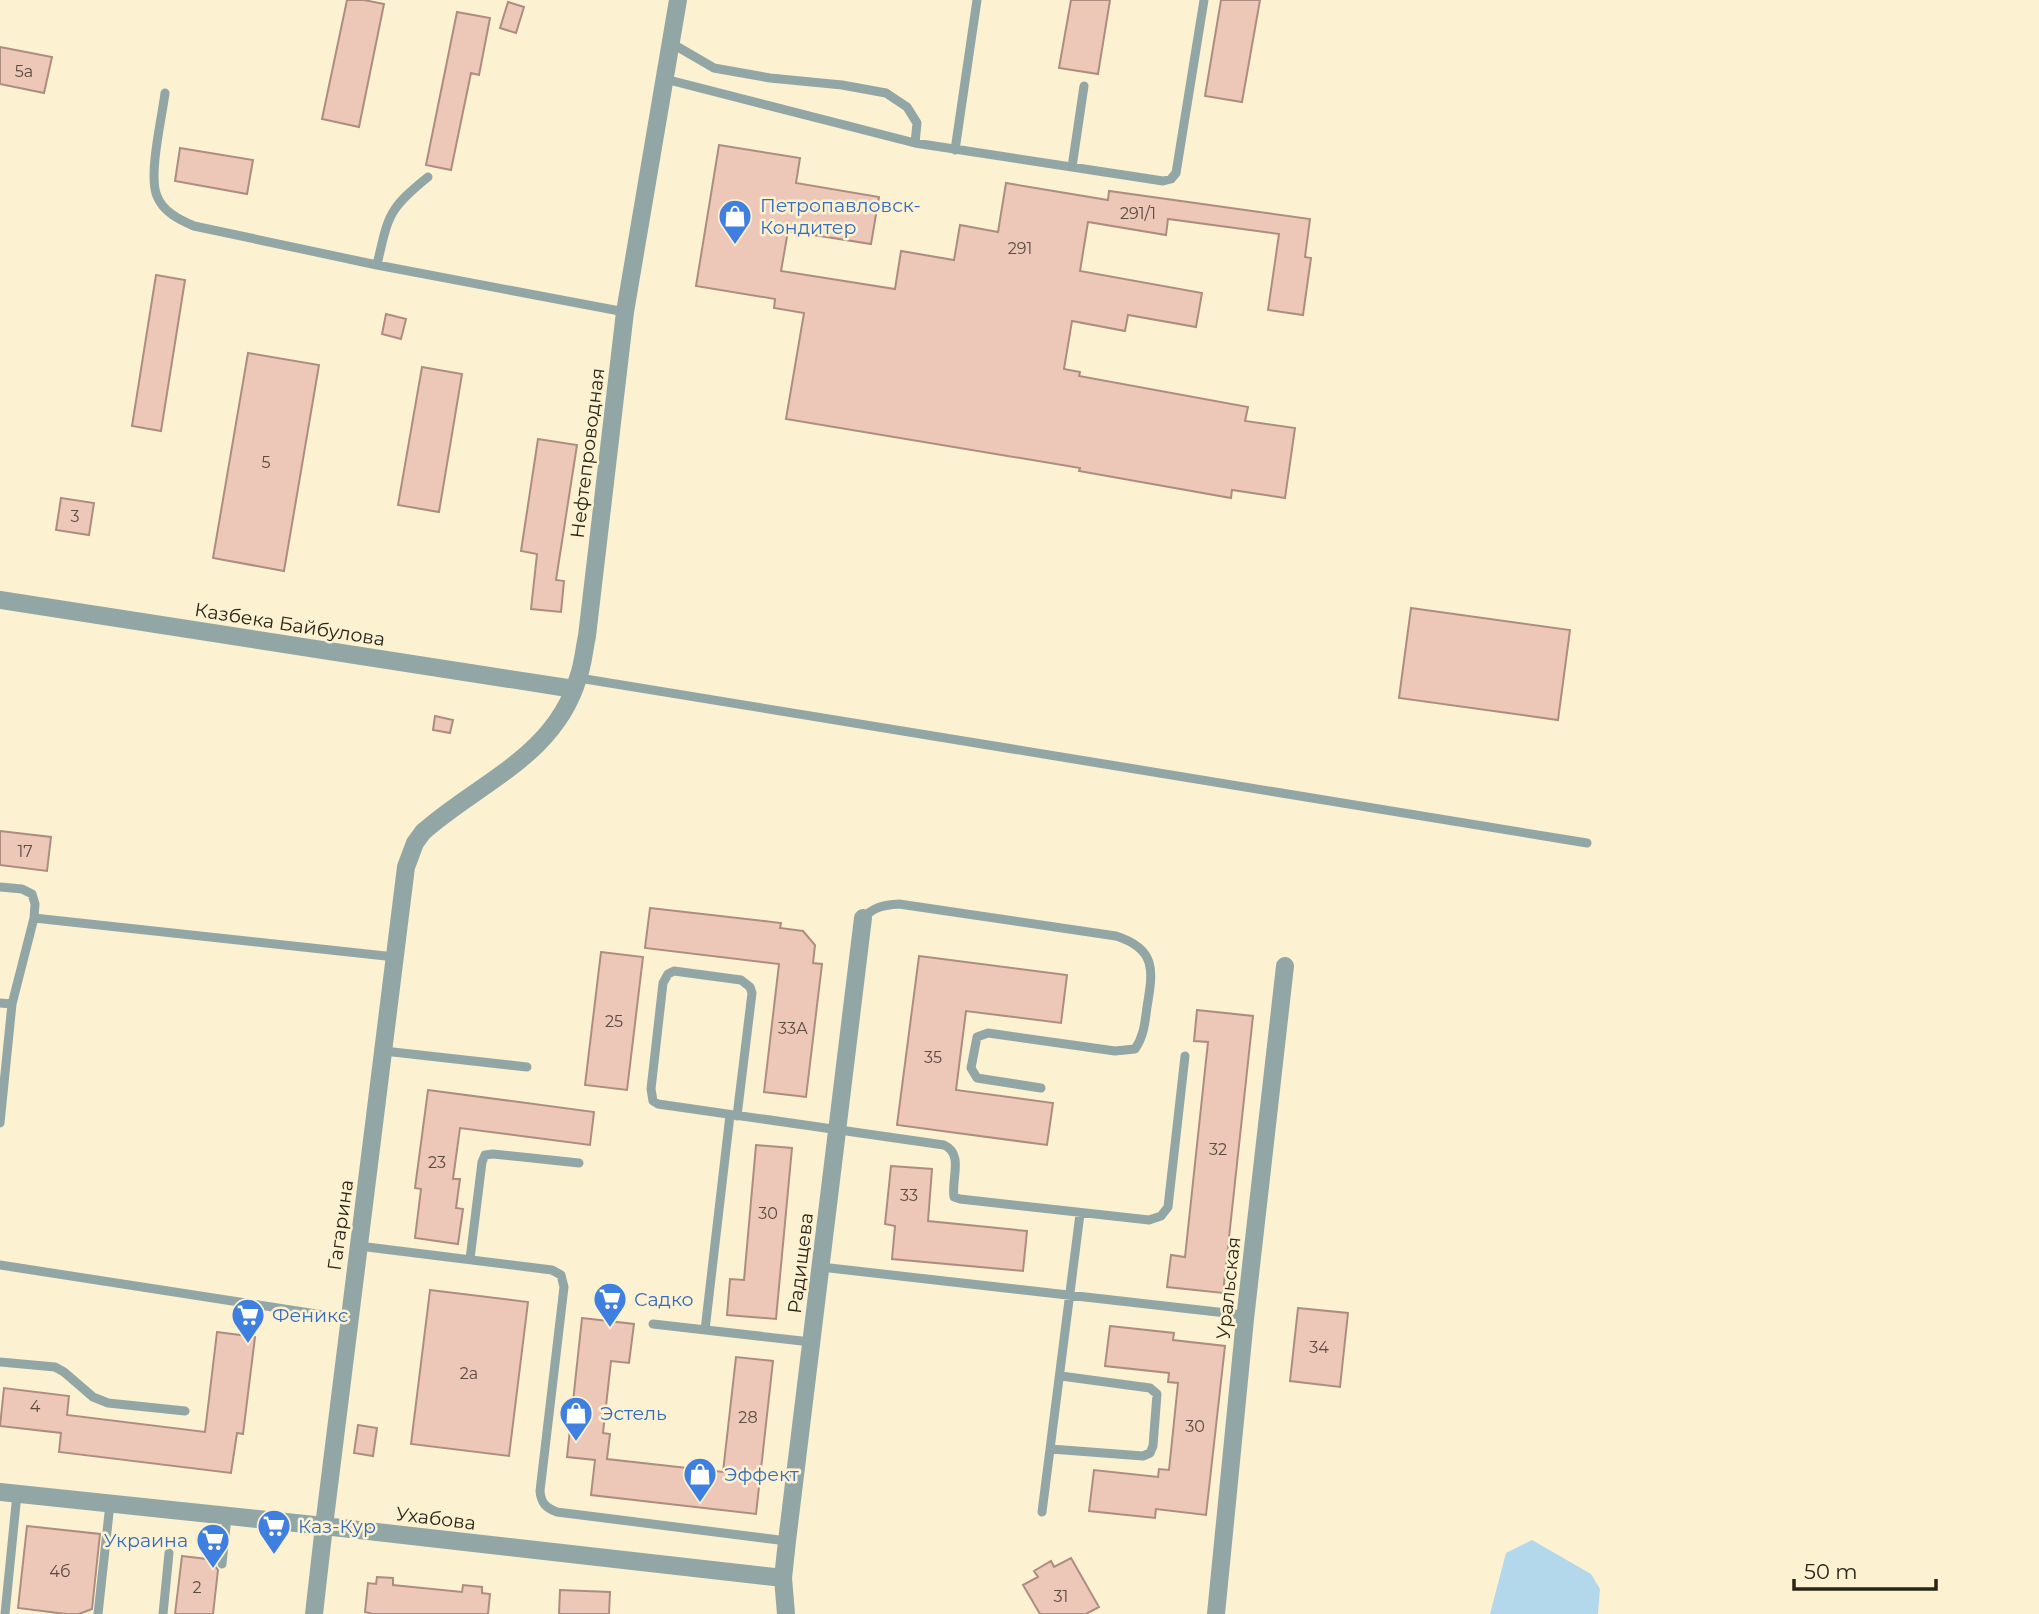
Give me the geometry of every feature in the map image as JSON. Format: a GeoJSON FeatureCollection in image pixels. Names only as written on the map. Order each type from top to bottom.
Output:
{"type":"FeatureCollection","features":[{"type":"Feature","properties":{"kind":"street","name":"Нефтепроводная"},"geometry":{"type":"LineString","coordinates":[[415,843],[433,823],[534,750],[562,714],[577,683],[587,636],[625,312],[678,0]]}},
{"type":"Feature","properties":{"kind":"street","name":"Казбека Байбулова"},"geometry":{"type":"LineString","coordinates":[[0,600],[577,683]]}},
{"type":"Feature","properties":{"kind":"street","name":"Гагарина"},"geometry":{"type":"LineString","coordinates":[[314,1614],[406,867],[415,843]]}},
{"type":"Feature","properties":{"kind":"street","name":"Радищева"},"geometry":{"type":"LineString","coordinates":[[786,1614],[782,1578],[863,918]]}},
{"type":"Feature","properties":{"kind":"street","name":"Уральская"},"geometry":{"type":"LineString","coordinates":[[1216,1614],[1284,966]]}},
{"type":"Feature","properties":{"kind":"street","name":"Ухабова"},"geometry":{"type":"LineString","coordinates":[[8,1493],[782,1578]]}},
{"type":"Feature","properties":{"kind":"lane"},"geometry":{"type":"LineString","coordinates":[[955,149],[977,0]]}},
{"type":"Feature","properties":{"kind":"lane"},"geometry":{"type":"LineString","coordinates":[[665,79],[915,143],[1163,181],[1171,179],[1176,173],[1204,0]]}},
{"type":"Feature","properties":{"kind":"lane"},"geometry":{"type":"LineString","coordinates":[[671,43],[714,68],[886,93],[907,107],[917,123],[915,143]]}},
{"type":"Feature","properties":{"kind":"lane"},"geometry":{"type":"LineString","coordinates":[[1072,167],[1084,86]]}},
{"type":"Feature","properties":{"kind":"lane"},"geometry":{"type":"LineString","coordinates":[[165,93],[153,181],[157,199],[174,216],[194,226],[377,265],[625,312]]}},
{"type":"Feature","properties":{"kind":"lane"},"geometry":{"type":"LineString","coordinates":[[377,265],[387,220],[396,206],[428,177]]}},
{"type":"Feature","properties":{"kind":"lane"},"geometry":{"type":"LineString","coordinates":[[577,683],[1587,843]]}},
{"type":"Feature","properties":{"kind":"lane"},"geometry":{"type":"LineString","coordinates":[[0,887],[22,889],[32,894],[36,904],[12,1004],[0,1123]]}},
{"type":"Feature","properties":{"kind":"lane"},"geometry":{"type":"LineString","coordinates":[[863,918],[872,909],[899,904],[1116,936],[1139,947],[1147,956],[1152,972],[1143,1031],[1135,1049],[1115,1051],[988,1033],[977,1037],[971,1068],[977,1078],[1041,1088]]}},
{"type":"Feature","properties":{"kind":"lane"},"geometry":{"type":"LineString","coordinates":[[34,918],[395,957]]}},
{"type":"Feature","properties":{"kind":"lane"},"geometry":{"type":"LineString","coordinates":[[705,1330],[734,1115],[752,993],[741,980],[674,971],[668,974],[663,983],[651,1089],[653,1101],[664,1106],[734,1115],[837,1131],[944,1145],[951,1149],[956,1157],[954,1197],[960,1199],[1149,1220],[1161,1216],[1168,1207],[1185,1056]]}},
{"type":"Feature","properties":{"kind":"lane"},"geometry":{"type":"LineString","coordinates":[[0,1003],[12,1004]]}},
{"type":"Feature","properties":{"kind":"lane"},"geometry":{"type":"LineString","coordinates":[[384,1051],[527,1067]]}},
{"type":"Feature","properties":{"kind":"lane"},"geometry":{"type":"LineString","coordinates":[[470,1259],[485,1155],[579,1163]]}},
{"type":"Feature","properties":{"kind":"lane"},"geometry":{"type":"LineString","coordinates":[[1042,1511],[1072,1295],[1080,1214]]}},
{"type":"Feature","properties":{"kind":"lane"},"geometry":{"type":"LineString","coordinates":[[359,1246],[552,1270],[558,1272],[564,1280],[540,1491],[541,1498],[549,1509],[787,1541]]}},
{"type":"Feature","properties":{"kind":"lane"},"geometry":{"type":"LineString","coordinates":[[0,1265],[349,1319]]}},
{"type":"Feature","properties":{"kind":"lane"},"geometry":{"type":"LineString","coordinates":[[821,1267],[1235,1314],[1245,1319]]}},
{"type":"Feature","properties":{"kind":"lane"},"geometry":{"type":"LineString","coordinates":[[653,1324],[811,1342]]}},
{"type":"Feature","properties":{"kind":"lane"},"geometry":{"type":"LineString","coordinates":[[0,1362],[55,1367],[93,1397],[108,1403],[185,1411]]}},
{"type":"Feature","properties":{"kind":"lane"},"geometry":{"type":"LineString","coordinates":[[1051,1449],[1143,1456],[1150,1452],[1153,1446],[1157,1394],[1150,1388],[1061,1376]]}},
{"type":"Feature","properties":{"kind":"lane"},"geometry":{"type":"LineString","coordinates":[[5,1614],[8,1493]]}},
{"type":"Feature","properties":{"kind":"lane"},"geometry":{"type":"LineString","coordinates":[[98,1614],[110,1504]]}},
{"type":"Feature","properties":{"kind":"lane"},"geometry":{"type":"LineString","coordinates":[[222,1564],[227,1517]]}},
{"type":"Feature","properties":{"kind":"lane"},"geometry":{"type":"LineString","coordinates":[[163,1614],[169,1553]]}},
{"type":"Feature","properties":{"kind":"water"},"geometry":{"type":"Polygon","coordinates":[[[1532,1540],[1591,1574],[1600,1589],[1598,1614],[1490,1614],[1506,1553],[1532,1540]]]}},
{"type":"Feature","properties":{"kind":"building"},"geometry":{"type":"Polygon","coordinates":[[[347,0],[384,4],[359,127],[322,119],[347,0]]]}},
{"type":"Feature","properties":{"kind":"building"},"geometry":{"type":"Polygon","coordinates":[[[1071,0],[1110,0],[1098,74],[1059,68],[1071,0]]]}},
{"type":"Feature","properties":{"kind":"building"},"geometry":{"type":"Polygon","coordinates":[[[1221,0],[1260,0],[1242,102],[1205,96],[1221,0]]]}},
{"type":"Feature","properties":{"kind":"building"},"geometry":{"type":"Polygon","coordinates":[[[508,2],[524,7],[516,33],[500,28],[508,2]]]}},
{"type":"Feature","properties":{"kind":"building"},"geometry":{"type":"Polygon","coordinates":[[[457,12],[490,18],[479,75],[471,73],[451,170],[426,165],[457,12]]]}},
{"type":"Feature","properties":{"kind":"building"},"geometry":{"type":"Polygon","coordinates":[[[0,47],[52,57],[44,93],[0,84],[0,47]]]}},
{"type":"Feature","properties":{"kind":"building"},"geometry":{"type":"Polygon","coordinates":[[[719,145],[800,158],[796,183],[879,197],[871,244],[788,231],[781,271],[895,289],[901,251],[954,260],[960,225],[998,232],[1006,183],[1108,200],[1109,191],[1310,219],[1305,257],[1311,258],[1303,315],[1268,310],[1279,234],[1168,219],[1166,235],[1088,222],[1080,271],[1202,293],[1196,327],[1128,315],[1125,331],[1072,321],[1064,369],[1080,372],[1079,376],[1248,407],[1245,421],[1295,428],[1285,498],[1232,490],[1231,498],[1079,471],[1080,468],[786,419],[804,313],[774,308],[775,299],[696,286],[719,145]]]}},
{"type":"Feature","properties":{"kind":"building"},"geometry":{"type":"Polygon","coordinates":[[[180,148],[253,160],[247,194],[175,181],[180,148]]]}},
{"type":"Feature","properties":{"kind":"building"},"geometry":{"type":"Polygon","coordinates":[[[156,275],[185,280],[161,431],[132,426],[156,275]]]}},
{"type":"Feature","properties":{"kind":"building"},"geometry":{"type":"Polygon","coordinates":[[[386,314],[406,319],[401,339],[382,334],[386,314]]]}},
{"type":"Feature","properties":{"kind":"building"},"geometry":{"type":"Polygon","coordinates":[[[248,353],[319,365],[284,571],[213,558],[248,353]]]}},
{"type":"Feature","properties":{"kind":"building"},"geometry":{"type":"Polygon","coordinates":[[[422,367],[462,374],[439,512],[398,505],[422,367]]]}},
{"type":"Feature","properties":{"kind":"building"},"geometry":{"type":"Polygon","coordinates":[[[538,439],[577,445],[556,580],[564,581],[561,612],[531,609],[537,554],[521,551],[538,439]]]}},
{"type":"Feature","properties":{"kind":"building"},"geometry":{"type":"Polygon","coordinates":[[[61,498],[94,503],[89,535],[56,530],[61,498]]]}},
{"type":"Feature","properties":{"kind":"building"},"geometry":{"type":"Polygon","coordinates":[[[1411,608],[1570,630],[1558,720],[1399,698],[1411,608]]]}},
{"type":"Feature","properties":{"kind":"building"},"geometry":{"type":"Polygon","coordinates":[[[435,716],[453,720],[450,733],[433,730],[435,716]]]}},
{"type":"Feature","properties":{"kind":"building"},"geometry":{"type":"Polygon","coordinates":[[[0,831],[51,837],[47,871],[0,865],[0,831]]]}},
{"type":"Feature","properties":{"kind":"building"},"geometry":{"type":"Polygon","coordinates":[[[650,908],[781,923],[780,928],[803,931],[815,945],[813,963],[822,964],[806,1097],[764,1092],[779,964],[645,948],[650,908]]]}},
{"type":"Feature","properties":{"kind":"building"},"geometry":{"type":"Polygon","coordinates":[[[601,952],[643,957],[627,1090],[585,1085],[601,952]]]}},
{"type":"Feature","properties":{"kind":"building"},"geometry":{"type":"Polygon","coordinates":[[[919,956],[1067,975],[1061,1023],[966,1011],[956,1090],[1053,1103],[1047,1145],[897,1125],[919,956]]]}},
{"type":"Feature","properties":{"kind":"building"},"geometry":{"type":"Polygon","coordinates":[[[1197,1010],[1253,1016],[1223,1293],[1167,1287],[1171,1255],[1185,1257],[1208,1042],[1194,1041],[1197,1010]]]}},
{"type":"Feature","properties":{"kind":"building"},"geometry":{"type":"Polygon","coordinates":[[[428,1090],[594,1112],[590,1145],[460,1128],[453,1179],[460,1179],[456,1208],[463,1209],[458,1244],[415,1238],[421,1189],[415,1188],[428,1090]]]}},
{"type":"Feature","properties":{"kind":"building"},"geometry":{"type":"Polygon","coordinates":[[[756,1145],[792,1148],[776,1319],[727,1315],[730,1279],[744,1280],[756,1145]]]}},
{"type":"Feature","properties":{"kind":"building"},"geometry":{"type":"Polygon","coordinates":[[[891,1166],[932,1169],[928,1221],[1027,1231],[1023,1271],[892,1259],[895,1226],[885,1224],[891,1166]]]}},
{"type":"Feature","properties":{"kind":"building"},"geometry":{"type":"Polygon","coordinates":[[[430,1290],[528,1302],[509,1456],[411,1444],[430,1290]]]}},
{"type":"Feature","properties":{"kind":"building"},"geometry":{"type":"Polygon","coordinates":[[[1298,1308],[1348,1313],[1340,1387],[1290,1381],[1298,1308]]]}},
{"type":"Feature","properties":{"kind":"building"},"geometry":{"type":"Polygon","coordinates":[[[582,1318],[634,1324],[629,1363],[611,1361],[603,1433],[610,1434],[607,1459],[723,1472],[736,1357],[773,1361],[756,1514],[591,1495],[595,1460],[567,1457],[582,1318]]]}},
{"type":"Feature","properties":{"kind":"building"},"geometry":{"type":"Polygon","coordinates":[[[1110,1326],[1174,1333],[1173,1340],[1225,1346],[1206,1515],[1156,1509],[1155,1518],[1089,1511],[1094,1470],[1158,1477],[1159,1469],[1169,1470],[1178,1383],[1168,1382],[1169,1373],[1105,1366],[1110,1326]]]}},
{"type":"Feature","properties":{"kind":"building"},"geometry":{"type":"Polygon","coordinates":[[[217,1332],[255,1337],[243,1434],[237,1433],[231,1473],[59,1452],[61,1433],[0,1426],[4,1388],[69,1396],[67,1415],[205,1432],[217,1332]]]}},
{"type":"Feature","properties":{"kind":"building"},"geometry":{"type":"Polygon","coordinates":[[[358,1425],[377,1428],[373,1456],[354,1453],[358,1425]]]}},
{"type":"Feature","properties":{"kind":"building"},"geometry":{"type":"Polygon","coordinates":[[[27,1526],[100,1534],[92,1609],[79,1614],[66,1614],[18,1608],[27,1526]]]}},
{"type":"Feature","properties":{"kind":"building"},"geometry":{"type":"Polygon","coordinates":[[[182,1556],[215,1560],[218,1570],[213,1614],[175,1614],[182,1556]]]}},
{"type":"Feature","properties":{"kind":"building"},"geometry":{"type":"Polygon","coordinates":[[[1071,1558],[1099,1607],[1086,1614],[1040,1614],[1023,1585],[1038,1577],[1034,1571],[1051,1561],[1054,1567],[1071,1558]]]}},
{"type":"Feature","properties":{"kind":"building"},"geometry":{"type":"Polygon","coordinates":[[[377,1577],[393,1578],[393,1585],[462,1592],[463,1585],[482,1587],[482,1593],[490,1594],[488,1614],[365,1612],[368,1583],[376,1584],[377,1577]]]}},
{"type":"Feature","properties":{"kind":"building"},"geometry":{"type":"Polygon","coordinates":[[[560,1590],[610,1592],[609,1614],[559,1614],[560,1590]]]}},
{"type":"Feature","properties":{"kind":"place","name":"Петропавловск- Кондитер"},"geometry":{"type":"Point","coordinates":[735,246]}},
{"type":"Feature","properties":{"kind":"place","name":"Садко"},"geometry":{"type":"Point","coordinates":[610,1329]}},
{"type":"Feature","properties":{"kind":"place","name":"Феникс"},"geometry":{"type":"Point","coordinates":[248,1345]}},
{"type":"Feature","properties":{"kind":"place","name":"Эстель"},"geometry":{"type":"Point","coordinates":[576,1443]}},
{"type":"Feature","properties":{"kind":"place","name":"Эффект"},"geometry":{"type":"Point","coordinates":[700,1504]}},
{"type":"Feature","properties":{"kind":"place","name":"Каз-Кур"},"geometry":{"type":"Point","coordinates":[274,1556]}},
{"type":"Feature","properties":{"kind":"place","name":"Украина"},"geometry":{"type":"Point","coordinates":[213,1570]}}]}
